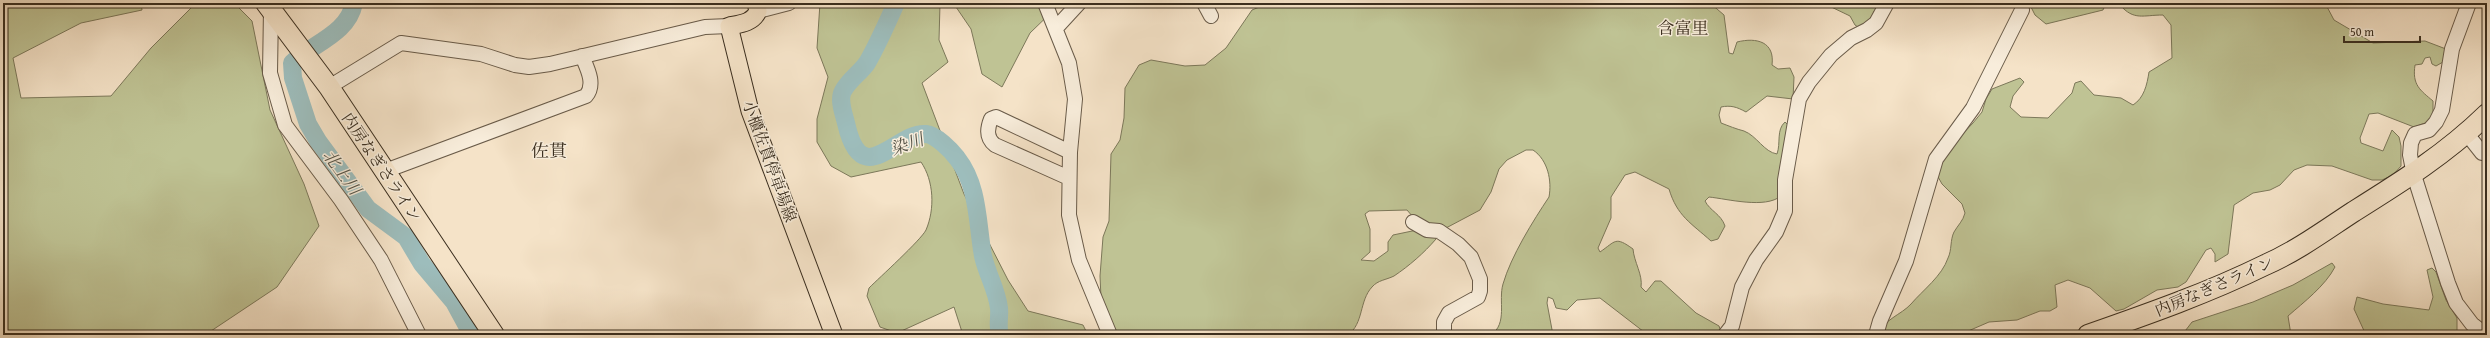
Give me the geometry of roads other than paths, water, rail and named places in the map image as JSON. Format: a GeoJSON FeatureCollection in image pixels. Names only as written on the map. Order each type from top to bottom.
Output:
{"type":"FeatureCollection","features":[{"type":"Feature","properties":{"kind":"highway","name":"内房なぎさライン"},"geometry":{"type":"LineString","coordinates":[[268,6],[329,87],[494,335]]}},
{"type":"Feature","properties":{"kind":"highway","name":"内房なぎさライン"},"geometry":{"type":"LineString","coordinates":[[2088,335],[2217,287],[2266,265],[2315,238],[2416,180],[2479,140],[2487,114]]}},
{"type":"Feature","properties":{"kind":"main road"},"geometry":{"type":"LineString","coordinates":[[729,26],[752,20],[757,7]]}},
{"type":"Feature","properties":{"kind":"main road","name":"小櫃佐貫停車場線"},"geometry":{"type":"LineString","coordinates":[[729,26],[750,111],[834,335]]}},
{"type":"Feature","properties":{"kind":"street"},"geometry":{"type":"LineString","coordinates":[[757,7],[788,3]]}},
{"type":"Feature","properties":{"kind":"street"},"geometry":{"type":"LineString","coordinates":[[1045,3],[1070,63],[1075,99],[1070,152],[1069,215],[1079,260],[1110,335]]}},
{"type":"Feature","properties":{"kind":"street"},"geometry":{"type":"LineString","coordinates":[[1056,28],[1079,3]]}},
{"type":"Feature","properties":{"kind":"street"},"geometry":{"type":"LineString","coordinates":[[1204,3],[1211,16]]}},
{"type":"Feature","properties":{"kind":"street"},"geometry":{"type":"LineString","coordinates":[[1725,335],[1732,326],[1742,287],[1756,260],[1776,232],[1785,210],[1785,180],[1800,99],[1809,82],[1831,55],[1851,38],[1868,30],[1876,23],[1887,3]]}},
{"type":"Feature","properties":{"kind":"street"},"geometry":{"type":"LineString","coordinates":[[2469,3],[2452,49],[2442,110],[2436,122],[2429,130],[2415,134],[2411,143],[2410,155],[2416,180],[2456,303],[2472,324],[2486,335]]}},
{"type":"Feature","properties":{"kind":"street"},"geometry":{"type":"LineString","coordinates":[[268,6],[270,73],[285,125],[341,200],[381,260],[419,335]]}},
{"type":"Feature","properties":{"kind":"street"},"geometry":{"type":"LineString","coordinates":[[1876,335],[1880,321],[1906,261],[1936,159],[1973,108],[2022,10]]}},
{"type":"Feature","properties":{"kind":"street"},"geometry":{"type":"LineString","coordinates":[[329,87],[401,43],[480,54],[515,65],[529,67],[582,56],[705,26],[729,26]]}},
{"type":"Feature","properties":{"kind":"street"},"geometry":{"type":"LineString","coordinates":[[385,171],[586,96],[590,91],[590,76],[582,56]]}},
{"type":"Feature","properties":{"kind":"street"},"geometry":{"type":"LineString","coordinates":[[1069,178],[995,145],[990,140],[988,134],[991,119],[996,117],[1070,152]]}},
{"type":"Feature","properties":{"kind":"street"},"geometry":{"type":"LineString","coordinates":[[1413,222],[1427,230],[1439,231],[1458,244],[1471,257],[1480,279],[1480,291],[1478,297],[1449,313],[1444,322],[1444,335]]}},
{"type":"Feature","properties":{"kind":"waterway","name":"北上川"},"geometry":{"type":"LineString","coordinates":[[354,3],[345,23],[329,37],[292,63],[293,78],[308,124],[318,141],[368,209],[406,237],[422,264],[454,302],[472,335]]}},
{"type":"Feature","properties":{"kind":"waterway","name":"染川"},"geometry":{"type":"LineString","coordinates":[[896,3],[879,41],[867,63],[848,83],[843,91],[841,103],[846,123],[853,144],[861,154],[870,157],[881,154],[915,136],[926,134],[939,140],[957,158],[970,180],[976,205],[983,256],[998,301],[1000,335]]}},
{"type":"Feature","properties":{"kind":"district","name":"含富里"},"geometry":{"type":"Point","coordinates":[1683,28]}},
{"type":"Feature","properties":{"kind":"district","name":"佐貫"},"geometry":{"type":"Point","coordinates":[549,151]}}]}
